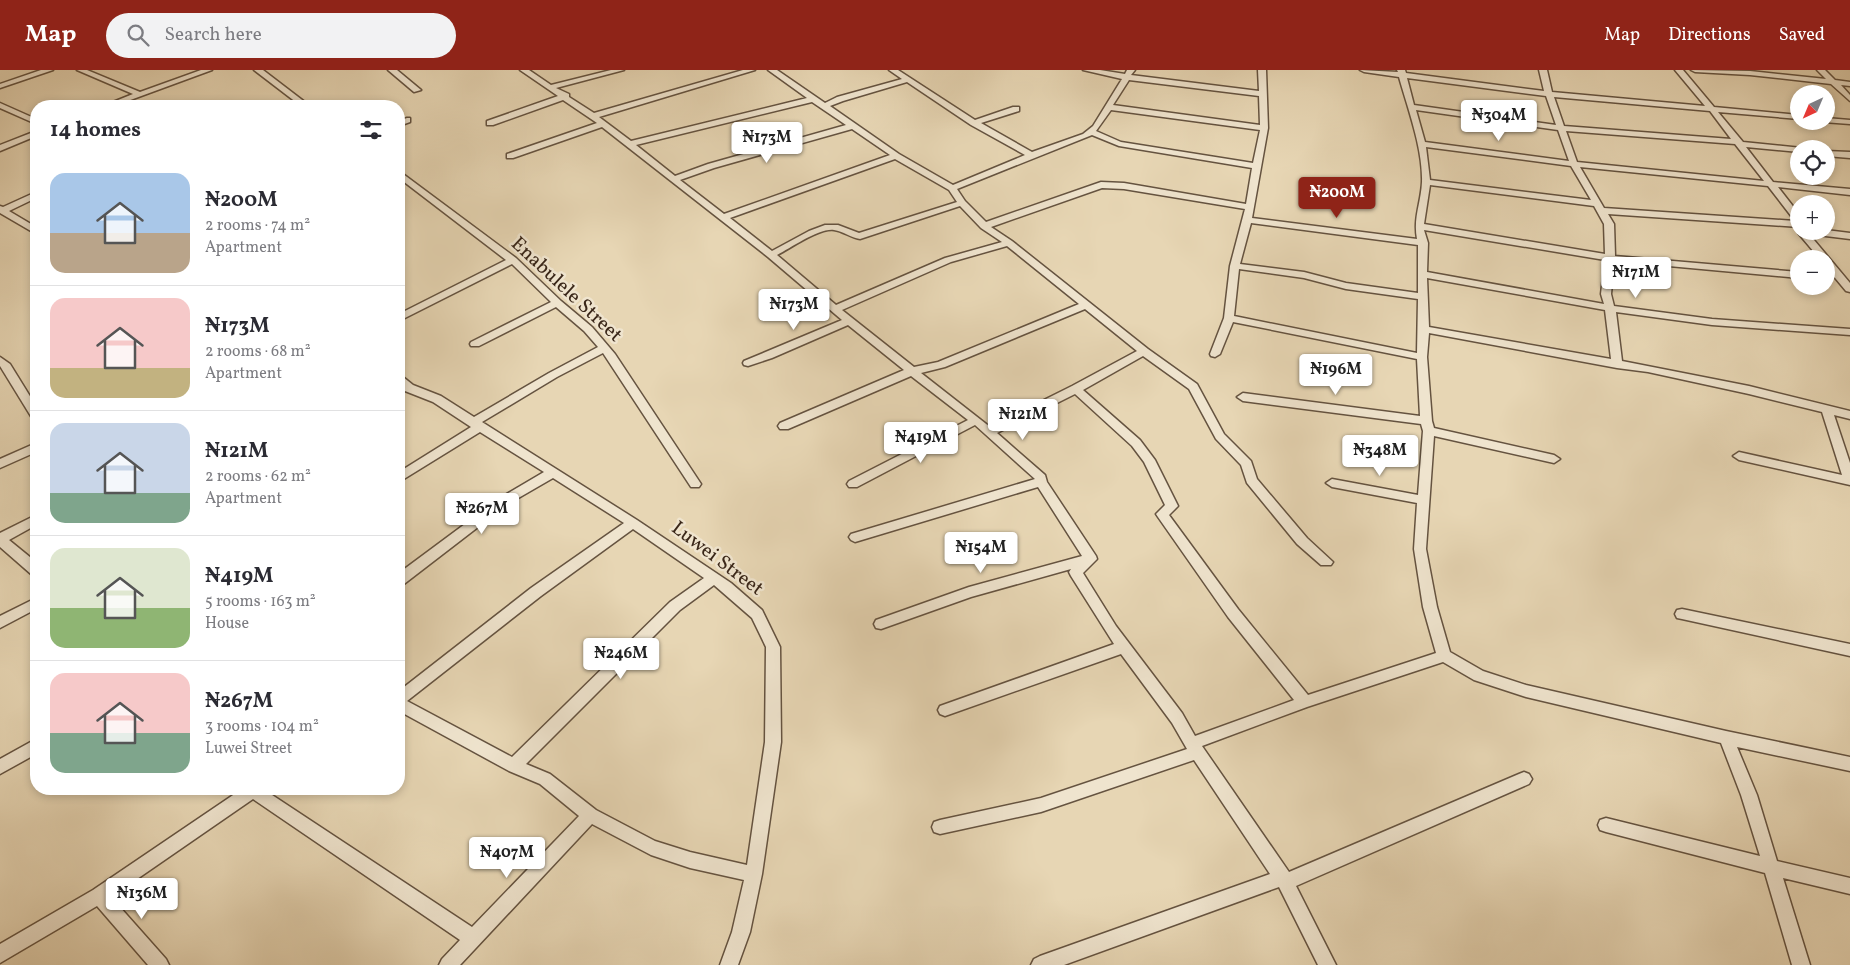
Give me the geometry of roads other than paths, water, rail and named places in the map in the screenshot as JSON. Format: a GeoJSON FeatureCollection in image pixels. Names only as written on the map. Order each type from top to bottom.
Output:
{"type":"FeatureCollection","features":[{"type":"Feature","properties":{"kind":"street"},"geometry":{"type":"LineString","coordinates":[[0,86],[49,70]]}},
{"type":"Feature","properties":{"kind":"street"},"geometry":{"type":"LineString","coordinates":[[81,70],[139,94]]}},
{"type":"Feature","properties":{"kind":"street"},"geometry":{"type":"LineString","coordinates":[[123,100],[208,70]]}},
{"type":"Feature","properties":{"kind":"street"},"geometry":{"type":"LineString","coordinates":[[258,70],[298,100]]}},
{"type":"Feature","properties":{"kind":"street"},"geometry":{"type":"LineString","coordinates":[[392,70],[417,90]]}},
{"type":"Feature","properties":{"kind":"street"},"geometry":{"type":"LineString","coordinates":[[524,70],[566,96],[630,144],[771,255],[912,372],[976,420],[1008,447],[1041,478],[1041,482],[1092,559]]}},
{"type":"Feature","properties":{"kind":"street"},"geometry":{"type":"LineString","coordinates":[[552,87],[620,70]]}},
{"type":"Feature","properties":{"kind":"street"},"geometry":{"type":"LineString","coordinates":[[510,156],[597,120],[751,70]]}},
{"type":"Feature","properties":{"kind":"street"},"geometry":{"type":"LineString","coordinates":[[772,70],[896,156],[952,188],[962,203],[984,226],[1009,243],[1144,351],[1193,387],[1220,436],[1247,464],[1251,480],[1302,541],[1326,562]]}},
{"type":"Feature","properties":{"kind":"street"},"geometry":{"type":"LineString","coordinates":[[892,70],[974,123],[1031,155]]}},
{"type":"Feature","properties":{"kind":"street"},"geometry":{"type":"LineString","coordinates":[[1087,70],[1128,74],[1264,94]]}},
{"type":"Feature","properties":{"kind":"street"},"geometry":{"type":"LineString","coordinates":[[1215,354],[1229,318],[1235,266],[1247,220],[1264,128],[1262,70]]}},
{"type":"Feature","properties":{"kind":"street"},"geometry":{"type":"LineString","coordinates":[[1364,70],[1401,72],[1549,94],[1790,116]]}},
{"type":"Feature","properties":{"kind":"street"},"geometry":{"type":"LineString","coordinates":[[1543,70],[1549,94],[1574,164],[1609,224],[1610,258],[1606,294],[1610,308],[1618,365]]}},
{"type":"Feature","properties":{"kind":"street"},"geometry":{"type":"LineString","coordinates":[[1679,70],[1740,143],[1790,208]]}},
{"type":"Feature","properties":{"kind":"street"},"geometry":{"type":"LineString","coordinates":[[1695,70],[1748,72],[1850,84]]}},
{"type":"Feature","properties":{"kind":"street"},"geometry":{"type":"LineString","coordinates":[[1820,70],[1850,99]]}},
{"type":"Feature","properties":{"kind":"street"},"geometry":{"type":"LineString","coordinates":[[1401,72],[1421,144],[1426,182],[1419,226],[1423,243],[1424,329],[1422,358],[1428,426],[1420,549],[1430,607],[1444,656],[1479,676],[1526,691],[1726,738],[1850,764]]}},
{"type":"Feature","properties":{"kind":"street"},"geometry":{"type":"LineString","coordinates":[[952,188],[1031,155],[1086,136],[1096,128],[1128,74]]}},
{"type":"Feature","properties":{"kind":"street"},"geometry":{"type":"LineString","coordinates":[[824,106],[840,99],[907,80]]}},
{"type":"Feature","properties":{"kind":"street"},"geometry":{"type":"LineString","coordinates":[[490,123],[566,96]]}},
{"type":"Feature","properties":{"kind":"street"},"geometry":{"type":"LineString","coordinates":[[630,144],[812,99]]}},
{"type":"Feature","properties":{"kind":"street"},"geometry":{"type":"LineString","coordinates":[[0,105],[30,119]]}},
{"type":"Feature","properties":{"kind":"street"},"geometry":{"type":"LineString","coordinates":[[1108,107],[1264,128]]}},
{"type":"Feature","properties":{"kind":"street"},"geometry":{"type":"LineString","coordinates":[[1412,107],[1470,117],[1641,136],[1740,143],[1790,149]]}},
{"type":"Feature","properties":{"kind":"street"},"geometry":{"type":"LineString","coordinates":[[974,123],[1016,109]]}},
{"type":"Feature","properties":{"kind":"street"},"geometry":{"type":"LineString","coordinates":[[1835,121],[1850,122]]}},
{"type":"Feature","properties":{"kind":"street"},"geometry":{"type":"LineString","coordinates":[[674,179],[711,166],[853,126]]}},
{"type":"Feature","properties":{"kind":"street"},"geometry":{"type":"LineString","coordinates":[[1091,132],[1118,144],[1256,166]]}},
{"type":"Feature","properties":{"kind":"street"},"geometry":{"type":"LineString","coordinates":[[0,148],[30,136]]}},
{"type":"Feature","properties":{"kind":"street"},"geometry":{"type":"LineString","coordinates":[[1421,144],[1574,164],[1850,192]]}},
{"type":"Feature","properties":{"kind":"street"},"geometry":{"type":"LineString","coordinates":[[1835,154],[1850,155]]}},
{"type":"Feature","properties":{"kind":"street"},"geometry":{"type":"LineString","coordinates":[[722,218],[896,156]]}},
{"type":"Feature","properties":{"kind":"street","name":"Enabulele Street"},"geometry":{"type":"LineString","coordinates":[[405,179],[513,260],[557,303],[588,329],[605,348],[695,484]]}},
{"type":"Feature","properties":{"kind":"street"},"geometry":{"type":"LineString","coordinates":[[1426,182],[1600,207],[1790,223]]}},
{"type":"Feature","properties":{"kind":"street"},"geometry":{"type":"LineString","coordinates":[[984,226],[1101,185],[1124,186],[1249,208]]}},
{"type":"Feature","properties":{"kind":"street"},"geometry":{"type":"LineString","coordinates":[[1,210],[30,198]]}},
{"type":"Feature","properties":{"kind":"street"},"geometry":{"type":"LineString","coordinates":[[771,255],[824,229],[838,227],[854,236],[860,236],[962,203]]}},
{"type":"Feature","properties":{"kind":"street"},"geometry":{"type":"LineString","coordinates":[[1,210],[30,227]]}},
{"type":"Feature","properties":{"kind":"street"},"geometry":{"type":"LineString","coordinates":[[1247,220],[1423,243]]}},
{"type":"Feature","properties":{"kind":"street"},"geometry":{"type":"LineString","coordinates":[[1419,226],[1610,258],[1790,274]]}},
{"type":"Feature","properties":{"kind":"street"},"geometry":{"type":"LineString","coordinates":[[1835,234],[1850,236]]}},
{"type":"Feature","properties":{"kind":"street"},"geometry":{"type":"LineString","coordinates":[[1808,240],[1817,250]]}},
{"type":"Feature","properties":{"kind":"street"},"geometry":{"type":"LineString","coordinates":[[835,309],[948,260],[1009,243]]}},
{"type":"Feature","properties":{"kind":"street"},"geometry":{"type":"LineString","coordinates":[[405,315],[513,260]]}},
{"type":"Feature","properties":{"kind":"street"},"geometry":{"type":"LineString","coordinates":[[1235,266],[1304,275],[1346,286],[1423,297]]}},
{"type":"Feature","properties":{"kind":"street"},"geometry":{"type":"LineString","coordinates":[[1835,269],[1846,279],[1850,288]]}},
{"type":"Feature","properties":{"kind":"street"},"geometry":{"type":"LineString","coordinates":[[1422,274],[1610,308],[1712,322],[1850,332]]}},
{"type":"Feature","properties":{"kind":"street"},"geometry":{"type":"LineString","coordinates":[[475,344],[557,303]]}},
{"type":"Feature","properties":{"kind":"street"},"geometry":{"type":"LineString","coordinates":[[784,426],[912,372],[941,365],[1087,304]]}},
{"type":"Feature","properties":{"kind":"street"},"geometry":{"type":"LineString","coordinates":[[1229,318],[1422,358]]}},
{"type":"Feature","properties":{"kind":"street"},"geometry":{"type":"LineString","coordinates":[[748,363],[849,320]]}},
{"type":"Feature","properties":{"kind":"street"},"geometry":{"type":"LineString","coordinates":[[1424,329],[1648,369],[1750,390],[1850,415]]}},
{"type":"Feature","properties":{"kind":"street"},"geometry":{"type":"LineString","coordinates":[[405,474],[475,425],[553,375],[605,348]]}},
{"type":"Feature","properties":{"kind":"street"},"geometry":{"type":"LineString","coordinates":[[989,432],[1076,389],[1144,351]]}},
{"type":"Feature","properties":{"kind":"street"},"geometry":{"type":"LineString","coordinates":[[0,360],[6,366],[30,405]]}},
{"type":"Feature","properties":{"kind":"street","name":"Luwei Street"},"geometry":{"type":"LineString","coordinates":[[405,388],[436,399],[633,523],[714,578],[758,614],[773,647],[773,742],[754,874],[741,932],[729,965]]}},
{"type":"Feature","properties":{"kind":"street"},"geometry":{"type":"LineString","coordinates":[[1076,389],[1136,443],[1149,460],[1172,506],[1162,514],[1233,614],[1305,702]]}},
{"type":"Feature","properties":{"kind":"street"},"geometry":{"type":"LineString","coordinates":[[1243,397],[1428,426],[1554,459]]}},
{"type":"Feature","properties":{"kind":"street"},"geometry":{"type":"LineString","coordinates":[[1827,410],[1850,481]]}},
{"type":"Feature","properties":{"kind":"street"},"geometry":{"type":"LineString","coordinates":[[854,484],[976,420]]}},
{"type":"Feature","properties":{"kind":"street"},"geometry":{"type":"LineString","coordinates":[[0,464],[30,449]]}},
{"type":"Feature","properties":{"kind":"street"},"geometry":{"type":"LineString","coordinates":[[1739,456],[1850,481]]}},
{"type":"Feature","properties":{"kind":"street"},"geometry":{"type":"LineString","coordinates":[[405,575],[504,501],[552,472]]}},
{"type":"Feature","properties":{"kind":"street"},"geometry":{"type":"LineString","coordinates":[[855,536],[1041,482]]}},
{"type":"Feature","properties":{"kind":"street"},"geometry":{"type":"LineString","coordinates":[[1332,484],[1372,489],[1424,500]]}},
{"type":"Feature","properties":{"kind":"street"},"geometry":{"type":"LineString","coordinates":[[30,523],[0,540],[30,565]]}},
{"type":"Feature","properties":{"kind":"street"},"geometry":{"type":"LineString","coordinates":[[405,695],[536,592],[633,523]]}},
{"type":"Feature","properties":{"kind":"street"},"geometry":{"type":"LineString","coordinates":[[881,624],[969,592],[1092,559]]}},
{"type":"Feature","properties":{"kind":"street"},"geometry":{"type":"LineString","coordinates":[[1092,559],[1076,572],[1123,647],[1177,718],[1284,880],[1327,965]]}},
{"type":"Feature","properties":{"kind":"street"},"geometry":{"type":"LineString","coordinates":[[514,766],[675,606],[714,578]]}},
{"type":"Feature","properties":{"kind":"street"},"geometry":{"type":"LineString","coordinates":[[0,623],[30,606]]}},
{"type":"Feature","properties":{"kind":"street"},"geometry":{"type":"LineString","coordinates":[[1682,614],[1850,650]]}},
{"type":"Feature","properties":{"kind":"street"},"geometry":{"type":"LineString","coordinates":[[945,710],[1123,647]]}},
{"type":"Feature","properties":{"kind":"street"},"geometry":{"type":"LineString","coordinates":[[940,827],[1041,805],[1195,747],[1305,702],[1444,656]]}},
{"type":"Feature","properties":{"kind":"street"},"geometry":{"type":"LineString","coordinates":[[405,707],[514,766],[545,779],[590,815],[651,847],[690,860],[754,874]]}},
{"type":"Feature","properties":{"kind":"street"},"geometry":{"type":"LineString","coordinates":[[1726,738],[1749,795],[1802,965]]}},
{"type":"Feature","properties":{"kind":"street"},"geometry":{"type":"LineString","coordinates":[[0,767],[30,750]]}},
{"type":"Feature","properties":{"kind":"street"},"geometry":{"type":"LineString","coordinates":[[1040,965],[1284,880],[1524,779]]}},
{"type":"Feature","properties":{"kind":"street"},"geometry":{"type":"LineString","coordinates":[[0,954],[99,896],[247,795]]}},
{"type":"Feature","properties":{"kind":"street"},"geometry":{"type":"LineString","coordinates":[[261,795],[473,938]]}},
{"type":"Feature","properties":{"kind":"street"},"geometry":{"type":"LineString","coordinates":[[448,965],[590,815]]}},
{"type":"Feature","properties":{"kind":"street"},"geometry":{"type":"LineString","coordinates":[[1606,825],[1850,886]]}},
{"type":"Feature","properties":{"kind":"street"},"geometry":{"type":"LineString","coordinates":[[99,896],[160,965]]}}]}
